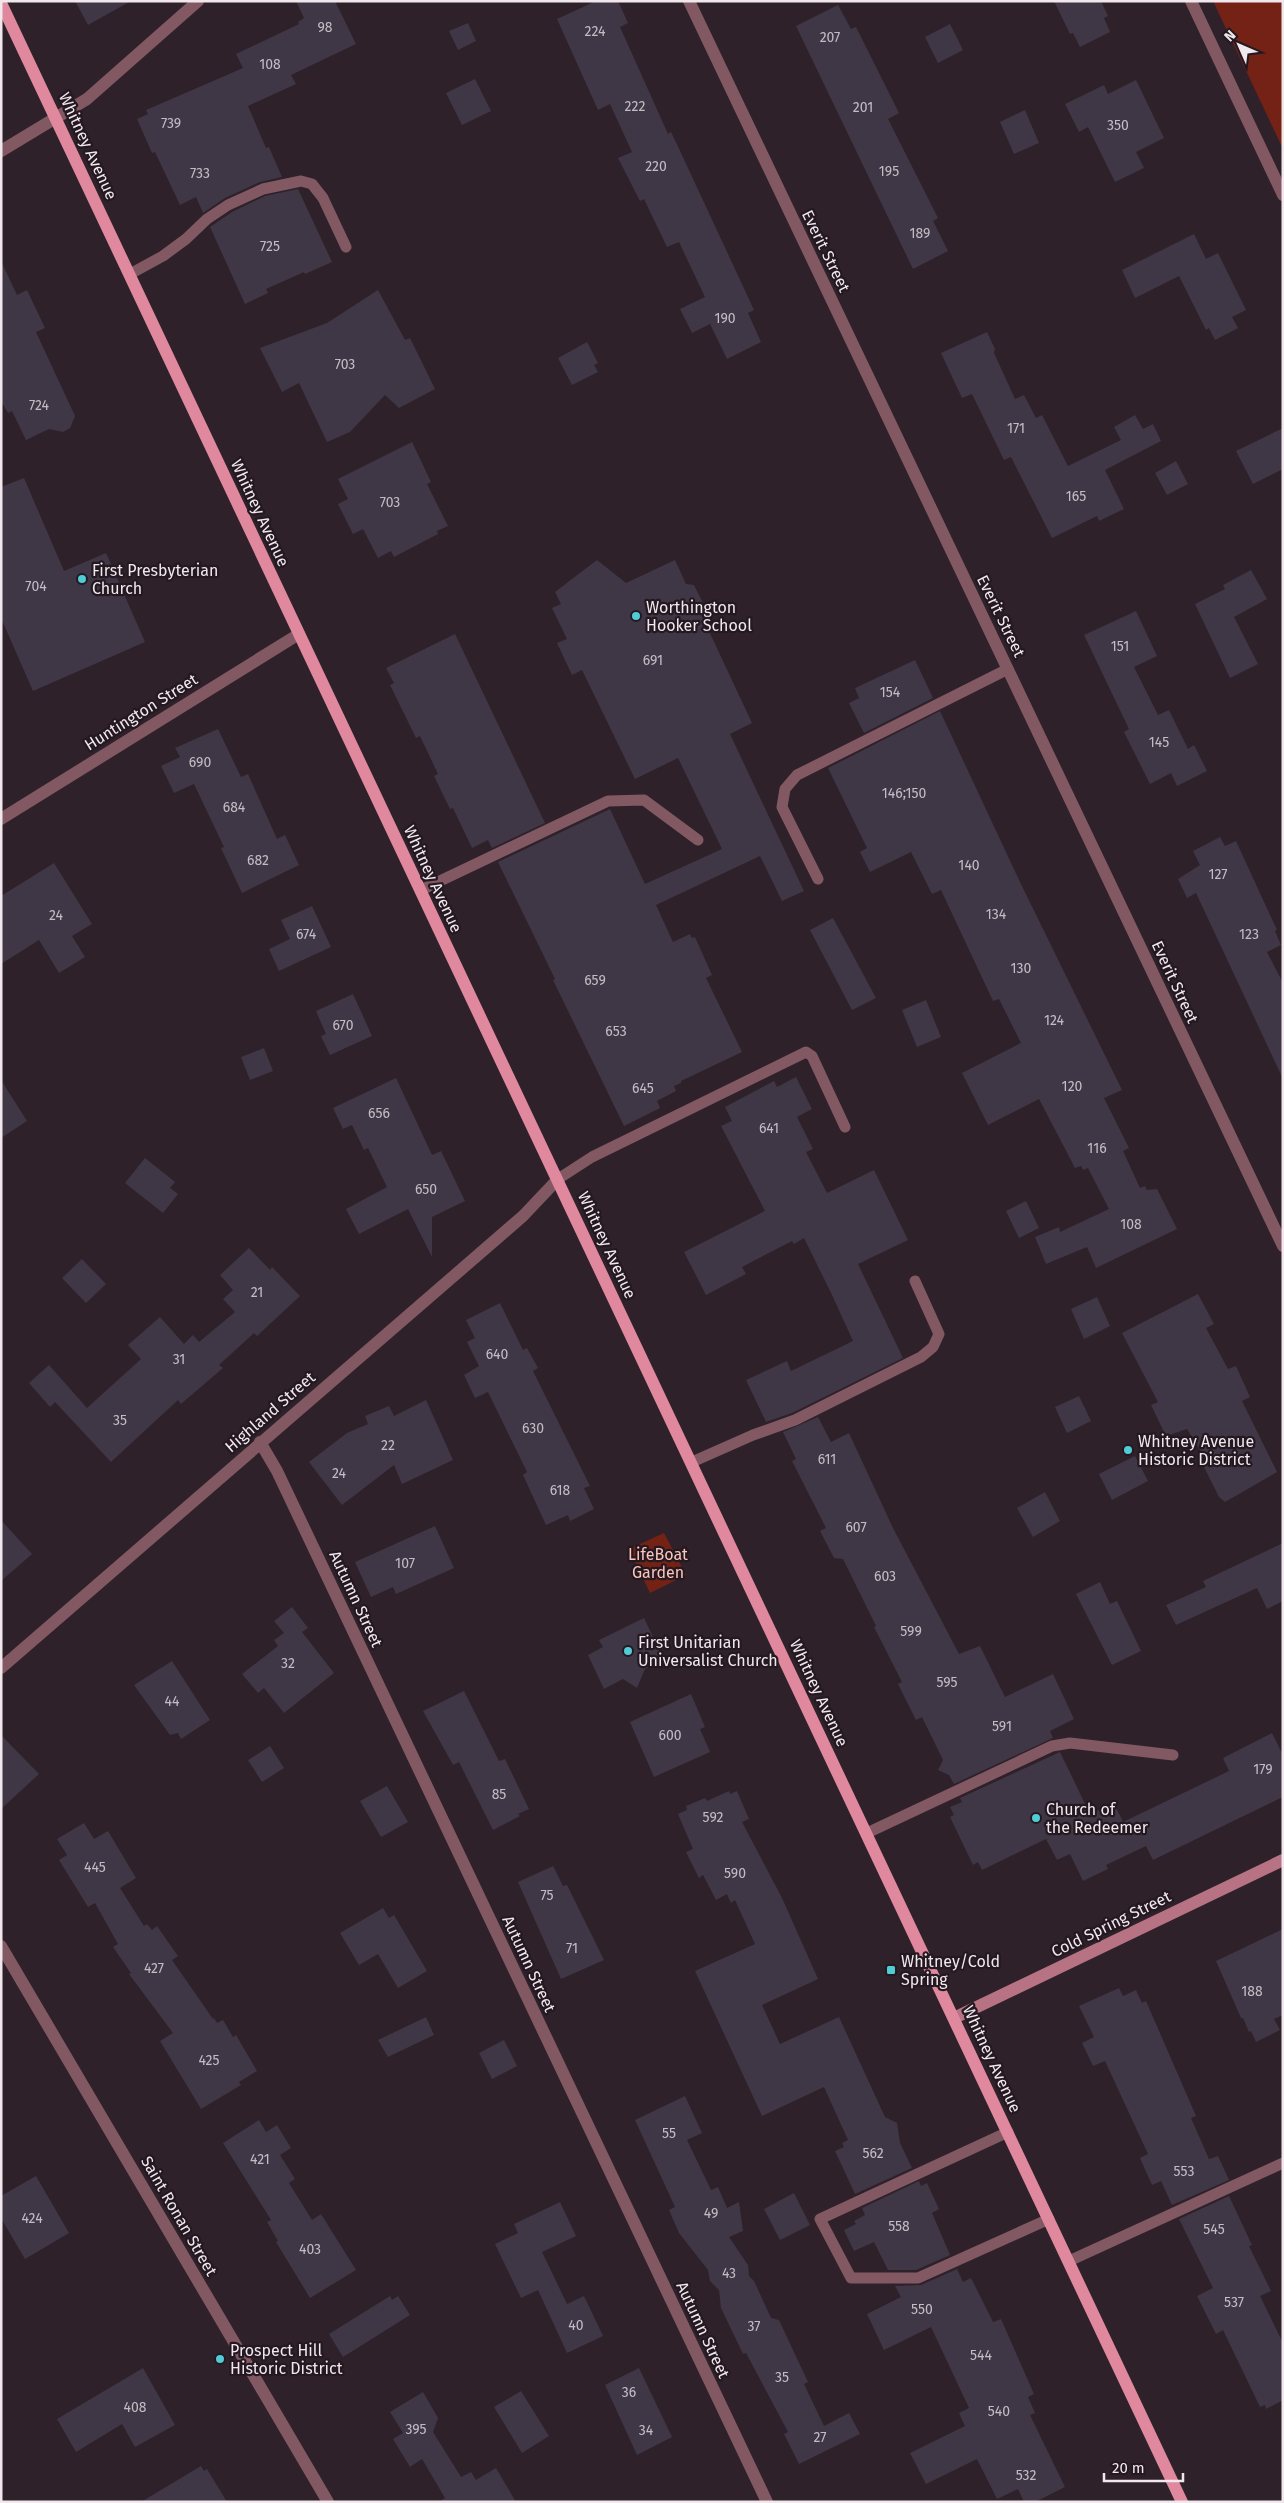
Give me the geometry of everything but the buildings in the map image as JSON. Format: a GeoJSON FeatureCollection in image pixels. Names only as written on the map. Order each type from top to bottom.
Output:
{"type":"FeatureCollection","features":[{"type":"Feature","properties":{"kind":"main road","name":"Whitney Avenue"},"geometry":{"type":"LineString","coordinates":[[1,3],[1182,2502]]}},
{"type":"Feature","properties":{"kind":"street"},"geometry":{"type":"LineString","coordinates":[[1,152],[87,99],[198,1]]}},
{"type":"Feature","properties":{"kind":"street","name":"Everit Street"},"geometry":{"type":"LineString","coordinates":[[689,1],[1283,1246]]}},
{"type":"Feature","properties":{"kind":"street"},"geometry":{"type":"LineString","coordinates":[[1191,1],[1283,195]]}},
{"type":"Feature","properties":{"kind":"street","name":"Huntington Street"},"geometry":{"type":"LineString","coordinates":[[1,819],[299,634]]}},
{"type":"Feature","properties":{"kind":"street","name":"Highland Street"},"geometry":{"type":"LineString","coordinates":[[1,1668],[523,1216],[558,1179]]}},
{"type":"Feature","properties":{"kind":"street","name":"Autumn Street"},"geometry":{"type":"LineString","coordinates":[[260,1442],[277,1471],[767,2502]]}},
{"type":"Feature","properties":{"kind":"street","name":"Cold Spring Street"},"geometry":{"type":"LineString","coordinates":[[954,2018],[1283,1860]]}},
{"type":"Feature","properties":{"kind":"street","name":"Saint Ronan Street"},"geometry":{"type":"LineString","coordinates":[[1,1946],[328,2502]]}},
{"type":"Feature","properties":{"kind":"lane"},"geometry":{"type":"LineString","coordinates":[[130,274],[163,256],[186,239],[206,219],[228,205],[263,189],[301,181],[312,184],[323,198],[346,247]]}},
{"type":"Feature","properties":{"kind":"lane"},"geometry":{"type":"LineString","coordinates":[[818,879],[782,807],[786,788],[797,775],[1008,669]]}},
{"type":"Feature","properties":{"kind":"lane"},"geometry":{"type":"LineString","coordinates":[[421,890],[608,801],[644,800],[698,840]]}},
{"type":"Feature","properties":{"kind":"lane"},"geometry":{"type":"LineString","coordinates":[[558,1179],[592,1157],[806,1052],[812,1056],[845,1127]]}},
{"type":"Feature","properties":{"kind":"lane"},"geometry":{"type":"LineString","coordinates":[[692,1462],[753,1435],[795,1420],[921,1357],[933,1347],[939,1334],[915,1281]]}},
{"type":"Feature","properties":{"kind":"lane"},"geometry":{"type":"LineString","coordinates":[[867,1833],[1052,1746],[1070,1744],[1173,1756]]}},
{"type":"Feature","properties":{"kind":"lane"},"geometry":{"type":"LineString","coordinates":[[1008,2132],[820,2219],[851,2278],[918,2278],[1049,2219]]}},
{"type":"Feature","properties":{"kind":"lane"},"geometry":{"type":"LineString","coordinates":[[1069,2261],[1283,2163]]}},
{"type":"Feature","properties":{"kind":"green space"},"geometry":{"type":"Polygon","coordinates":[[[1213,1],[1283,1],[1283,149],[1213,1]]]}},
{"type":"Feature","properties":{"kind":"green space","name":"LifeBoat Garden"},"geometry":{"type":"Polygon","coordinates":[[[664,1533],[686,1575],[650,1593],[629,1549],[664,1533]]]}},
{"type":"Feature","properties":{"kind":"place","name":"First Presbyterian Church"},"geometry":{"type":"Point","coordinates":[82,579]}},
{"type":"Feature","properties":{"kind":"place","name":"Worthington Hooker School"},"geometry":{"type":"Point","coordinates":[636,616]}},
{"type":"Feature","properties":{"kind":"place","name":"Whitney Avenue Historic District"},"geometry":{"type":"Point","coordinates":[1128,1450]}},
{"type":"Feature","properties":{"kind":"place","name":"First Unitarian Universalist Church"},"geometry":{"type":"Point","coordinates":[628,1651]}},
{"type":"Feature","properties":{"kind":"place","name":"Church of the Redeemer"},"geometry":{"type":"Point","coordinates":[1036,1818]}},
{"type":"Feature","properties":{"kind":"place","name":"Whitney/Cold Spring"},"geometry":{"type":"Point","coordinates":[891,1970]}},
{"type":"Feature","properties":{"kind":"place","name":"Prospect Hill Historic District"},"geometry":{"type":"Point","coordinates":[220,2359]}}]}
